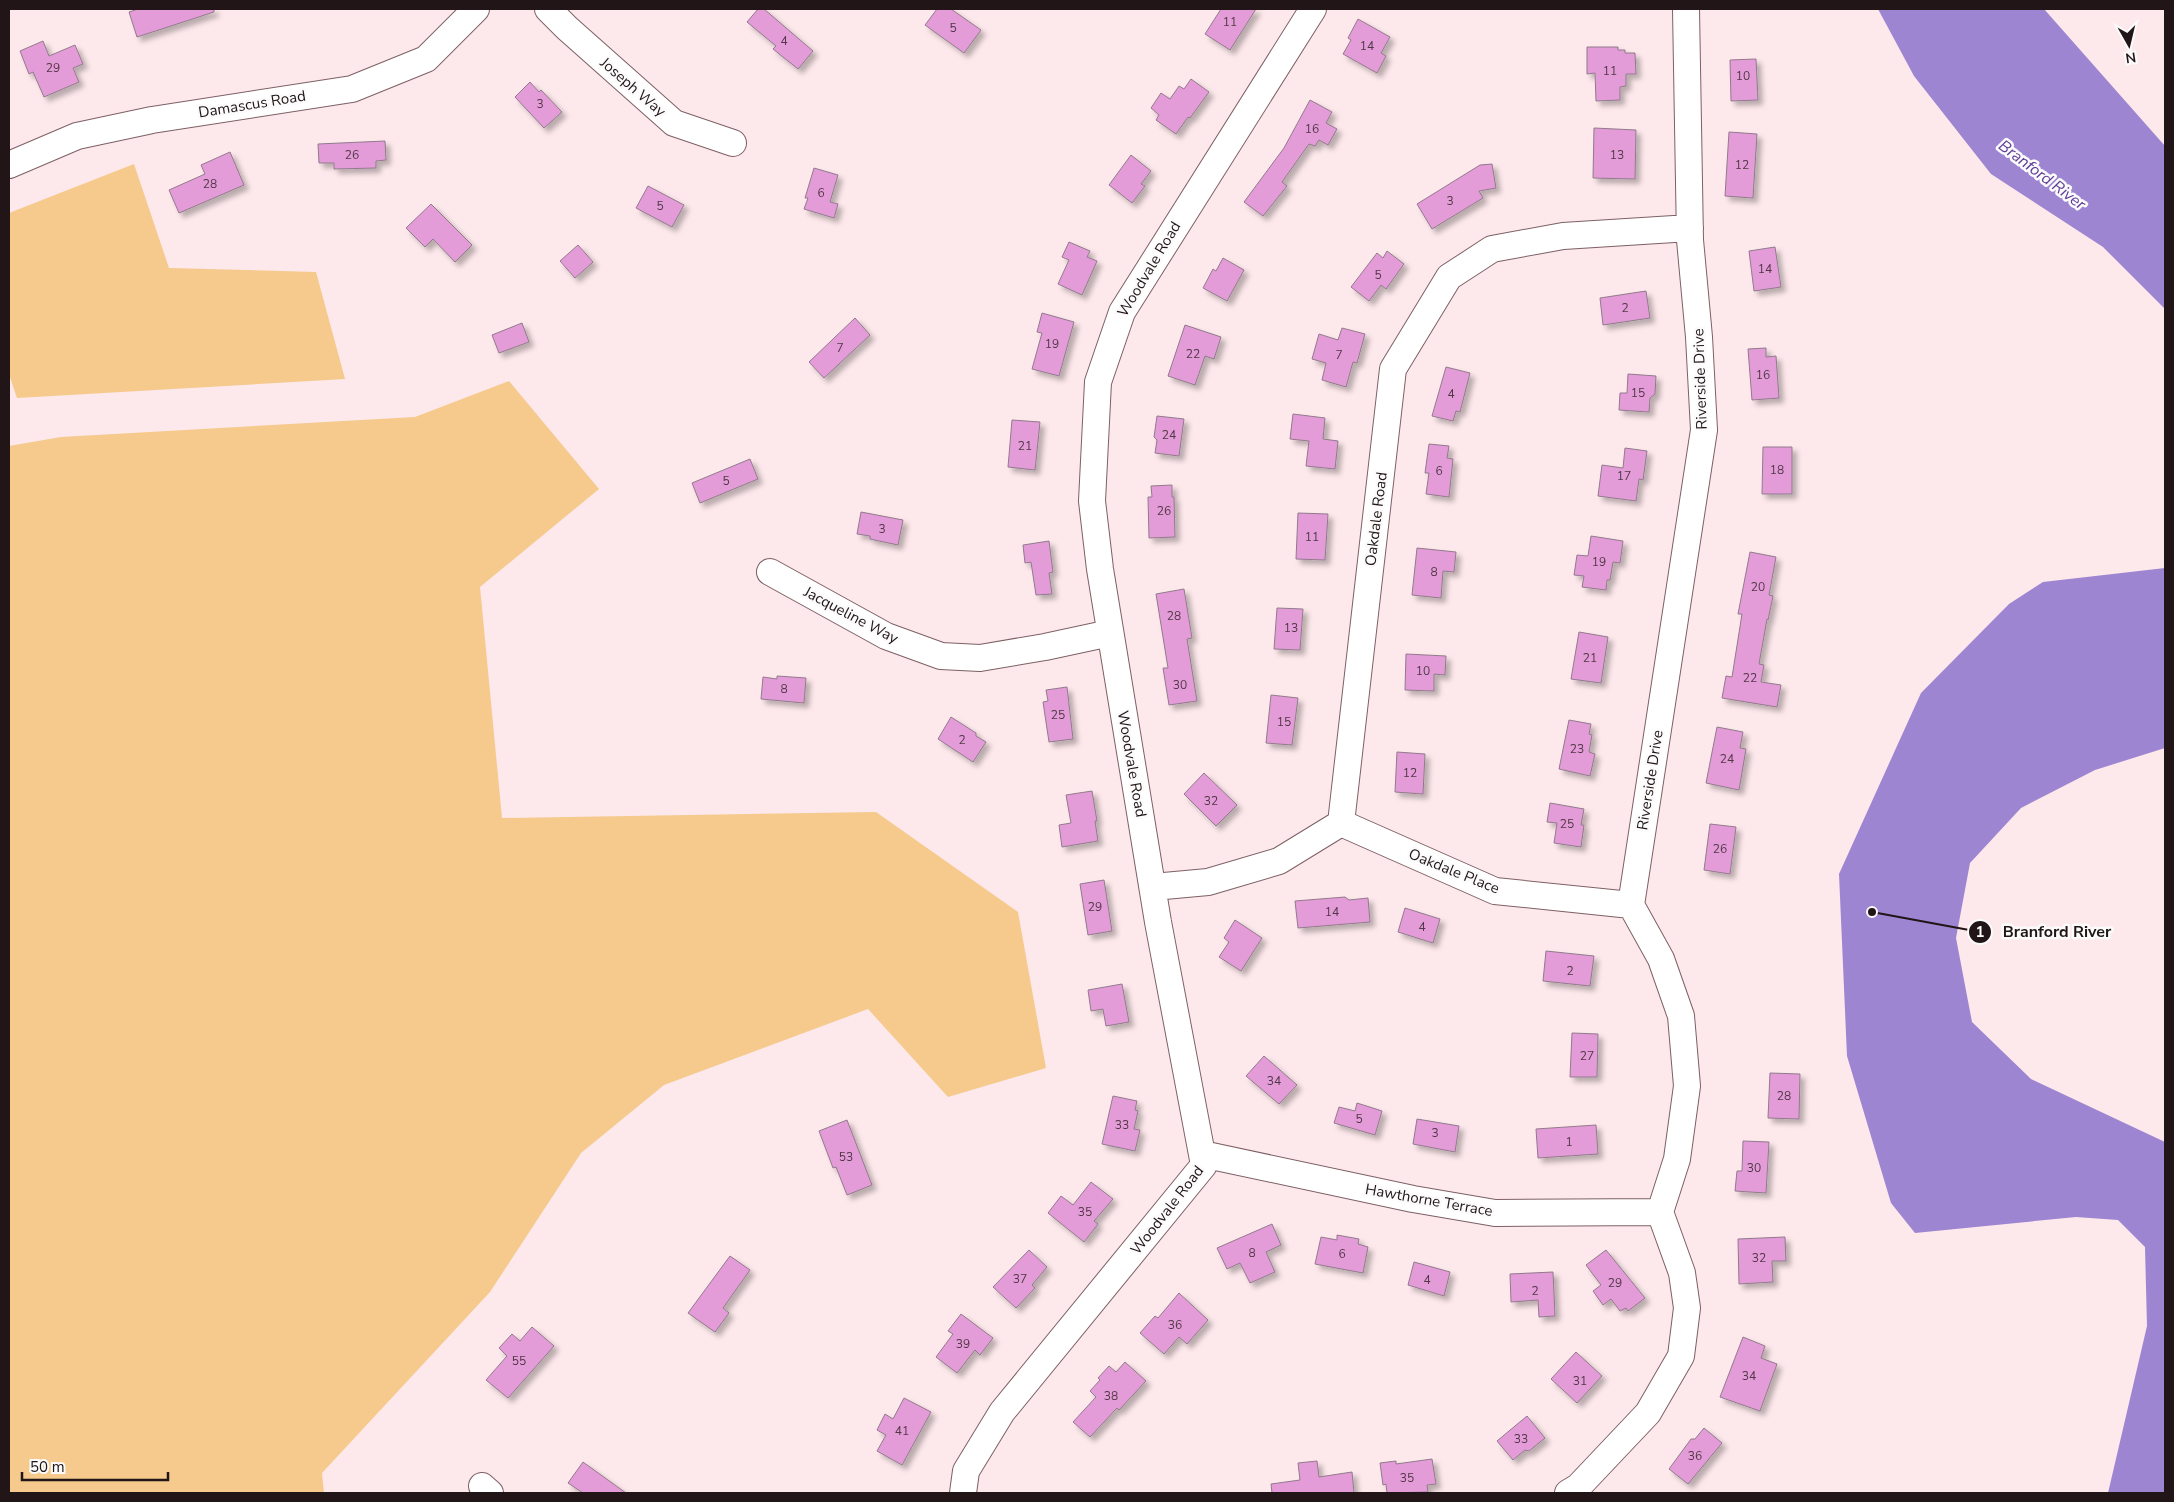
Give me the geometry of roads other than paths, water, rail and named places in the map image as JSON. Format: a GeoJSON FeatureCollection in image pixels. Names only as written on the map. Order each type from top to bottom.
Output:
{"type":"FeatureCollection","features":[{"type":"Feature","properties":{"kind":"street","name":"Damascus Road"},"geometry":{"type":"LineString","coordinates":[[9,165],[77,136],[152,120],[352,89],[426,59],[476,9]]}},
{"type":"Feature","properties":{"kind":"street","name":"Joseph Way"},"geometry":{"type":"LineString","coordinates":[[548,9],[674,123],[732,143]]}},
{"type":"Feature","properties":{"kind":"street","name":"Woodvale Road"},"geometry":{"type":"LineString","coordinates":[[963,1493],[966,1471],[1002,1412],[1204,1165],[1153,888],[1100,570],[1092,501],[1098,382],[1122,312],[1313,9]]}},
{"type":"Feature","properties":{"kind":"street","name":"Riverside Drive"},"geometry":{"type":"LineString","coordinates":[[1631,905],[1704,430],[1690,228],[1686,9]]}},
{"type":"Feature","properties":{"kind":"street","name":"Oakdale Road"},"geometry":{"type":"LineString","coordinates":[[1341,823],[1393,369],[1449,278],[1492,249],[1563,236],[1690,228]]}},
{"type":"Feature","properties":{"kind":"street","name":"Jacqueline Way"},"geometry":{"type":"LineString","coordinates":[[770,572],[886,636],[941,656],[980,658],[1110,633]]}},
{"type":"Feature","properties":{"kind":"street"},"geometry":{"type":"LineString","coordinates":[[1153,888],[1208,882],[1279,861],[1341,823]]}},
{"type":"Feature","properties":{"kind":"street","name":"Oakdale Place"},"geometry":{"type":"LineString","coordinates":[[1341,823],[1495,891],[1631,905]]}},
{"type":"Feature","properties":{"kind":"street"},"geometry":{"type":"LineString","coordinates":[[1568,1493],[1578,1487],[1648,1414],[1681,1356],[1688,1308],[1682,1273],[1660,1212],[1677,1159],[1687,1086],[1681,1016],[1661,959],[1631,905]]}},
{"type":"Feature","properties":{"kind":"street","name":"Hawthorne Terrace"},"geometry":{"type":"LineString","coordinates":[[1202,1154],[1413,1199],[1495,1213],[1660,1212]]}},
{"type":"Feature","properties":{"kind":"water"},"geometry":{"type":"Polygon","coordinates":[[[1878,9],[2044,9],[2165,146],[2165,309],[2103,247],[1991,174],[1914,76],[1878,9]]]}},
{"type":"Feature","properties":{"kind":"water"},"geometry":{"type":"Polygon","coordinates":[[[2165,568],[2165,748],[2095,770],[2021,808],[1970,863],[1956,938],[1972,1022],[2031,1079],[2165,1142],[2165,1493],[2108,1493],[2147,1326],[2145,1247],[2118,1220],[2076,1217],[1915,1233],[1891,1203],[1847,1056],[1839,874],[1921,693],[2009,604],[2043,582],[2165,568]]]}},
{"type":"Feature","properties":{"kind":"place","name":"Branford River"},"geometry":{"type":"Point","coordinates":[1872,912]}}]}
